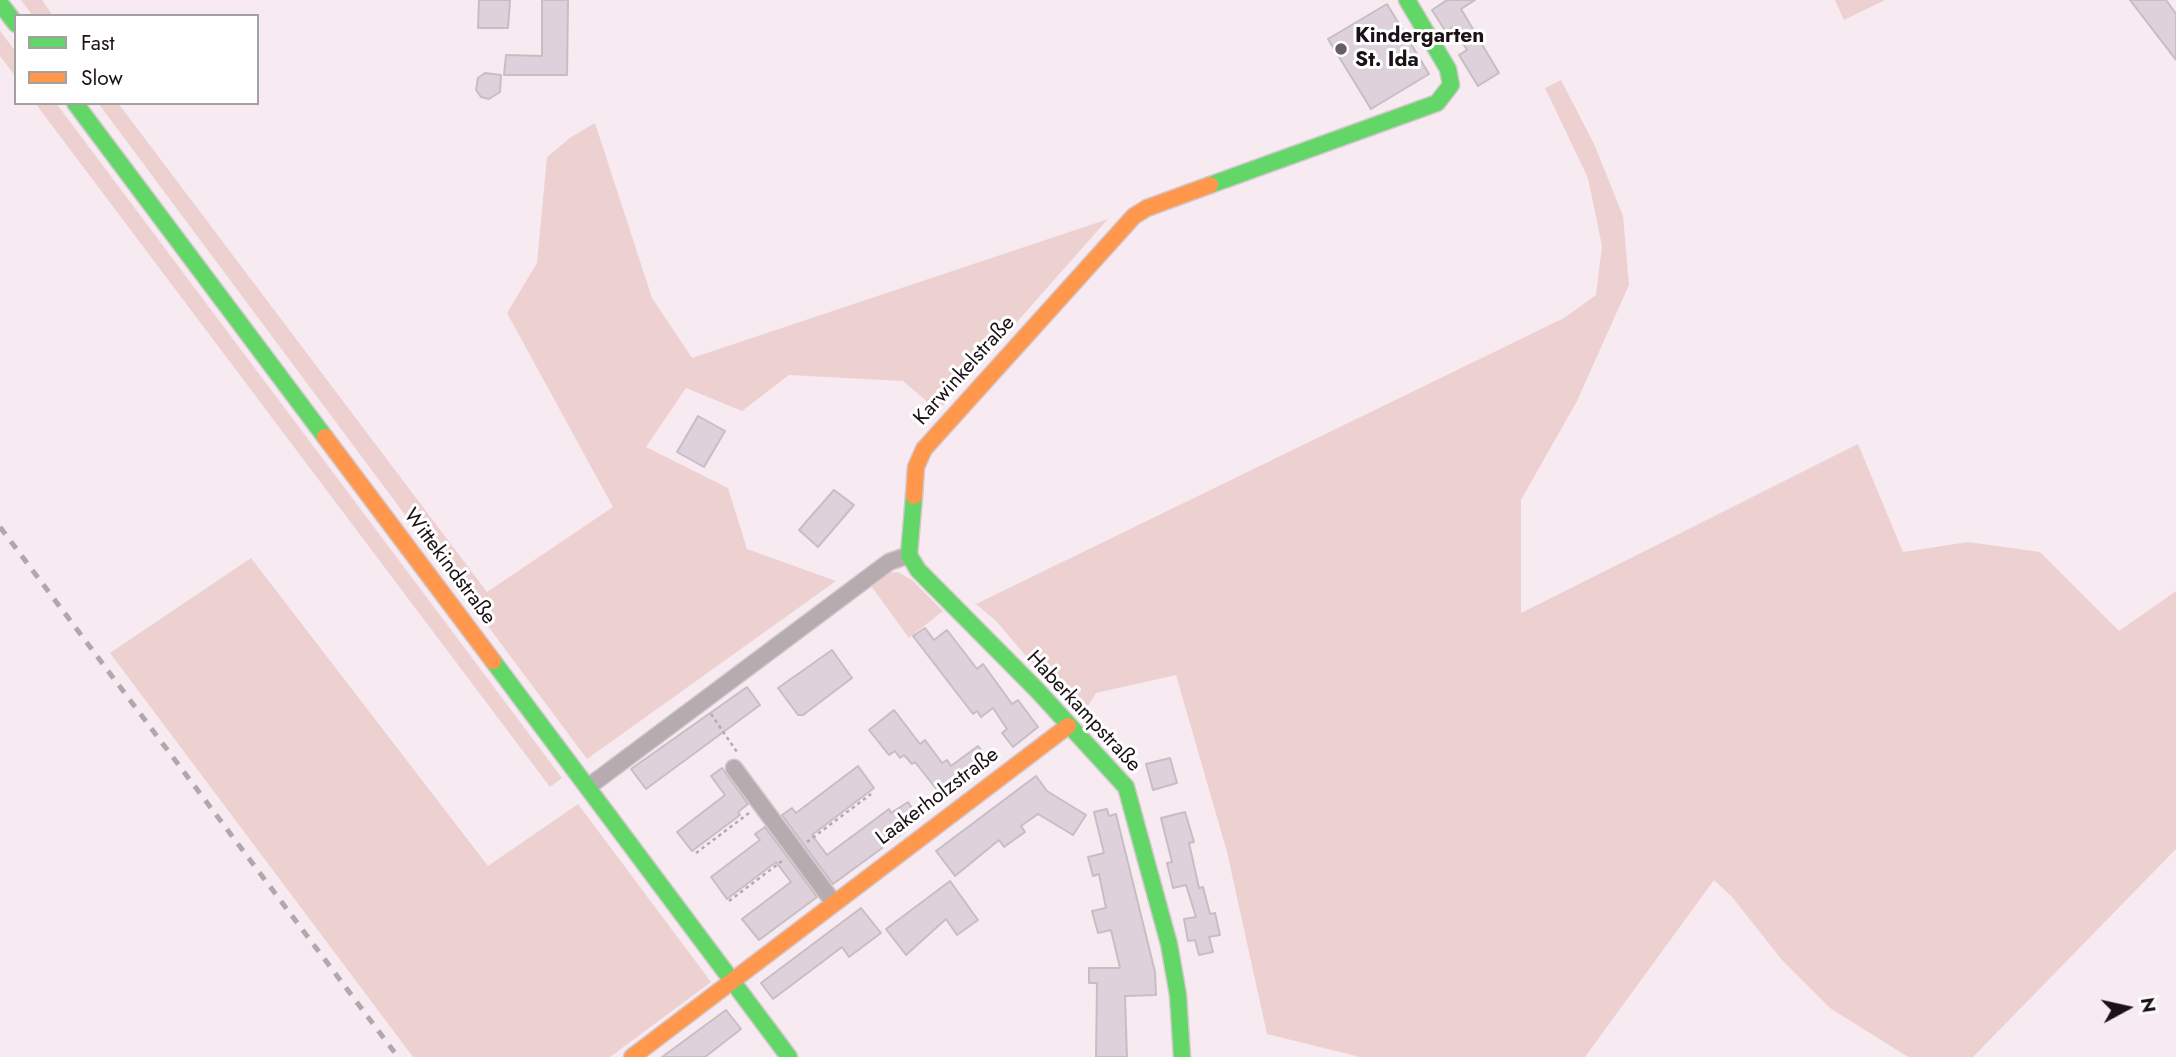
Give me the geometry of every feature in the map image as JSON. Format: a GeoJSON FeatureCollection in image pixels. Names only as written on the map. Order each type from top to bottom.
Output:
{"type":"FeatureCollection","features":[{"type":"Feature","properties":{"kind":"street","name":"Karwinkelstraße"},"geometry":{"type":"LineString","coordinates":[[909,555],[912,488],[924,449],[1134,216],[1147,208],[1437,103],[1451,85],[1448,69],[1410,1]]}},
{"type":"Feature","properties":{"kind":"street"},"geometry":{"type":"LineString","coordinates":[[0,3],[14,21]]}},
{"type":"Feature","properties":{"kind":"street","name":"Wittekindstraße"},"geometry":{"type":"LineString","coordinates":[[76,105],[789,1057]]}},
{"type":"Feature","properties":{"kind":"street"},"geometry":{"type":"LineString","coordinates":[[588,787],[889,562],[909,555]]}},
{"type":"Feature","properties":{"kind":"street","name":"Haberkampstraße"},"geometry":{"type":"LineString","coordinates":[[909,555],[918,570],[1036,689],[1126,787],[1135,811],[1168,944],[1178,995],[1182,1057]]}},
{"type":"Feature","properties":{"kind":"street","name":"Laakerholzstraße"},"geometry":{"type":"LineString","coordinates":[[632,1057],[1068,726]]}},
{"type":"Feature","properties":{"kind":"street"},"geometry":{"type":"LineString","coordinates":[[734,768],[834,902]]}},
{"type":"Feature","properties":{"kind":"path"},"geometry":{"type":"LineString","coordinates":[[701,701],[737,749],[734,768]]}},
{"type":"Feature","properties":{"kind":"path"},"geometry":{"type":"LineString","coordinates":[[696,853],[760,804]]}},
{"type":"Feature","properties":{"kind":"shaded area"},"geometry":{"type":"Polygon","coordinates":[[[21,0],[42,0],[52,14],[32,14],[21,0]]]}},
{"type":"Feature","properties":{"kind":"shaded area"},"geometry":{"type":"Polygon","coordinates":[[[1835,0],[1885,0],[1844,20],[1835,0]]]}},
{"type":"Feature","properties":{"kind":"shaded area"},"geometry":{"type":"Polygon","coordinates":[[[0,31],[14,49],[14,74],[0,56],[0,31]]]}},
{"type":"Feature","properties":{"kind":"shaded area"},"geometry":{"type":"Polygon","coordinates":[[[1561,80],[1594,144],[1623,216],[1629,285],[1577,401],[1521,500],[1521,613],[1858,444],[1903,552],[1968,542],[2040,552],[2119,631],[2176,591],[2176,849],[1973,1057],[1908,1057],[1830,1008],[1782,960],[1732,897],[1714,880],[1585,1057],[1360,1057],[1267,1034],[1227,852],[1176,675],[1096,693],[1080,719],[996,621],[976,604],[1564,318],[1596,295],[1602,246],[1588,178],[1545,88],[1561,80]]]}},
{"type":"Feature","properties":{"kind":"shaded area"},"geometry":{"type":"Polygon","coordinates":[[[37,105],[57,105],[562,778],[550,787],[37,105]]]}},
{"type":"Feature","properties":{"kind":"shaded area"},"geometry":{"type":"Polygon","coordinates":[[[99,105],[120,105],[487,592],[613,507],[507,313],[537,263],[547,157],[571,137],[595,123],[652,298],[692,358],[1108,219],[938,411],[903,381],[789,375],[742,411],[686,388],[646,447],[728,488],[747,549],[836,581],[587,759],[99,105]]]}},
{"type":"Feature","properties":{"kind":"shaded area"},"geometry":{"type":"Polygon","coordinates":[[[251,558],[488,866],[578,804],[711,982],[610,1057],[413,1057],[110,653],[251,558]]]}},
{"type":"Feature","properties":{"kind":"shaded area"},"geometry":{"type":"Polygon","coordinates":[[[898,572],[912,580],[943,611],[909,638],[869,583],[884,573],[898,572]]]}},
{"type":"Feature","properties":{"kind":"building"},"geometry":{"type":"Polygon","coordinates":[[[479,0],[510,0],[508,28],[478,28],[479,0]]]}},
{"type":"Feature","properties":{"kind":"building"},"geometry":{"type":"Polygon","coordinates":[[[542,0],[568,0],[567,75],[504,75],[506,55],[542,56],[542,0]]]}},
{"type":"Feature","properties":{"kind":"building"},"geometry":{"type":"Polygon","coordinates":[[[1447,0],[1475,0],[1461,9],[1499,73],[1478,86],[1459,55],[1467,50],[1453,27],[1446,32],[1432,10],[1447,0]]]}},
{"type":"Feature","properties":{"kind":"building"},"geometry":{"type":"Polygon","coordinates":[[[2130,0],[2166,0],[2176,14],[2176,60],[2130,0]]]}},
{"type":"Feature","properties":{"kind":"building"},"geometry":{"type":"Polygon","coordinates":[[[1387,4],[1429,74],[1371,109],[1328,39],[1387,4]]]}},
{"type":"Feature","properties":{"kind":"building"},"geometry":{"type":"Polygon","coordinates":[[[485,73],[501,75],[500,92],[489,99],[481,97],[476,90],[478,78],[485,73]]]}},
{"type":"Feature","properties":{"kind":"building"},"geometry":{"type":"Polygon","coordinates":[[[698,416],[725,431],[704,467],[677,452],[698,416]]]}},
{"type":"Feature","properties":{"kind":"building"},"geometry":{"type":"Polygon","coordinates":[[[834,490],[854,505],[818,547],[799,530],[834,490]]]}},
{"type":"Feature","properties":{"kind":"building"},"geometry":{"type":"Polygon","coordinates":[[[925,628],[934,640],[947,630],[977,669],[983,664],[1012,704],[1018,700],[1038,727],[1013,747],[1002,733],[1007,729],[993,708],[981,717],[977,711],[973,714],[913,636],[925,628]]]}},
{"type":"Feature","properties":{"kind":"building"},"geometry":{"type":"Polygon","coordinates":[[[832,650],[852,678],[803,715],[798,715],[778,688],[832,650]]]}},
{"type":"Feature","properties":{"kind":"building"},"geometry":{"type":"Polygon","coordinates":[[[747,687],[760,705],[646,789],[631,769],[747,687]]]}},
{"type":"Feature","properties":{"kind":"building"},"geometry":{"type":"Polygon","coordinates":[[[894,710],[920,744],[925,740],[942,763],[947,760],[951,766],[978,746],[988,759],[941,795],[915,762],[912,764],[904,755],[900,758],[895,751],[889,755],[869,730],[894,710]]]}},
{"type":"Feature","properties":{"kind":"building"},"geometry":{"type":"Polygon","coordinates":[[[1170,758],[1177,783],[1153,790],[1146,764],[1170,758]]]}},
{"type":"Feature","properties":{"kind":"building"},"geometry":{"type":"Polygon","coordinates":[[[858,766],[874,788],[812,835],[827,855],[889,809],[891,813],[908,802],[915,813],[899,823],[904,832],[833,884],[782,815],[792,808],[796,813],[858,766]]]}},
{"type":"Feature","properties":{"kind":"building"},"geometry":{"type":"Polygon","coordinates":[[[722,768],[748,804],[738,812],[740,815],[692,851],[677,832],[725,795],[711,776],[722,768]]]}},
{"type":"Feature","properties":{"kind":"building"},"geometry":{"type":"Polygon","coordinates":[[[1036,776],[1047,791],[1086,815],[1073,835],[1038,814],[1021,826],[1025,832],[1004,847],[999,840],[955,876],[936,851],[1036,776]]]}},
{"type":"Feature","properties":{"kind":"building"},"geometry":{"type":"Polygon","coordinates":[[[1107,809],[1109,816],[1116,814],[1155,972],[1156,995],[1125,996],[1127,1057],[1096,1057],[1097,983],[1089,983],[1089,968],[1120,968],[1111,930],[1098,933],[1092,911],[1106,908],[1099,874],[1093,876],[1088,857],[1104,853],[1094,812],[1107,809]]]}},
{"type":"Feature","properties":{"kind":"building"},"geometry":{"type":"Polygon","coordinates":[[[1185,812],[1194,842],[1189,843],[1199,888],[1203,887],[1210,914],[1215,913],[1220,935],[1209,937],[1213,952],[1199,955],[1195,940],[1188,941],[1184,919],[1196,917],[1186,885],[1173,888],[1167,863],[1172,862],[1161,818],[1185,812]]]}},
{"type":"Feature","properties":{"kind":"building"},"geometry":{"type":"Polygon","coordinates":[[[765,827],[817,897],[759,940],[742,919],[791,882],[776,862],[727,899],[711,877],[760,840],[755,834],[765,827]]]}},
{"type":"Feature","properties":{"kind":"building"},"geometry":{"type":"Polygon","coordinates":[[[950,881],[978,920],[957,935],[946,919],[906,955],[886,929],[950,881]]]}},
{"type":"Feature","properties":{"kind":"building"},"geometry":{"type":"Polygon","coordinates":[[[861,908],[881,933],[849,957],[842,947],[773,999],[761,983],[861,908]]]}},
{"type":"Feature","properties":{"kind":"building"},"geometry":{"type":"Polygon","coordinates":[[[726,1010],[741,1029],[705,1057],[662,1057],[726,1010]]]}},
{"type":"Feature","properties":{"kind":"railway"},"geometry":{"type":"LineString","coordinates":[[0,527],[398,1057]]}},
{"type":"Feature","properties":{"kind":"traffic: fast"},"geometry":{"type":"LineString","coordinates":[[1210,185],[1437,103],[1451,85],[1448,69],[1407,0]]}},
{"type":"Feature","properties":{"kind":"traffic: fast"},"geometry":{"type":"LineString","coordinates":[[0,3],[14,21]]}},
{"type":"Feature","properties":{"kind":"traffic: fast"},"geometry":{"type":"LineString","coordinates":[[76,105],[325,437]]}},
{"type":"Feature","properties":{"kind":"traffic: fast"},"geometry":{"type":"LineString","coordinates":[[914,496],[909,555],[918,570],[1036,689],[1126,787],[1169,944],[1178,995],[1182,1057]]}},
{"type":"Feature","properties":{"kind":"traffic: fast"},"geometry":{"type":"LineString","coordinates":[[493,661],[789,1057]]}},
{"type":"Feature","properties":{"kind":"traffic: slow"},"geometry":{"type":"LineString","coordinates":[[914,496],[916,467],[924,449],[1134,216],[1147,208],[1210,185]]}},
{"type":"Feature","properties":{"kind":"traffic: slow"},"geometry":{"type":"LineString","coordinates":[[325,437],[493,661]]}},
{"type":"Feature","properties":{"kind":"traffic: slow"},"geometry":{"type":"LineString","coordinates":[[632,1057],[1068,726]]}},
{"type":"Feature","properties":{"kind":"place","name":"Kindergarten St. Ida"},"geometry":{"type":"Point","coordinates":[1341,49]}}]}
